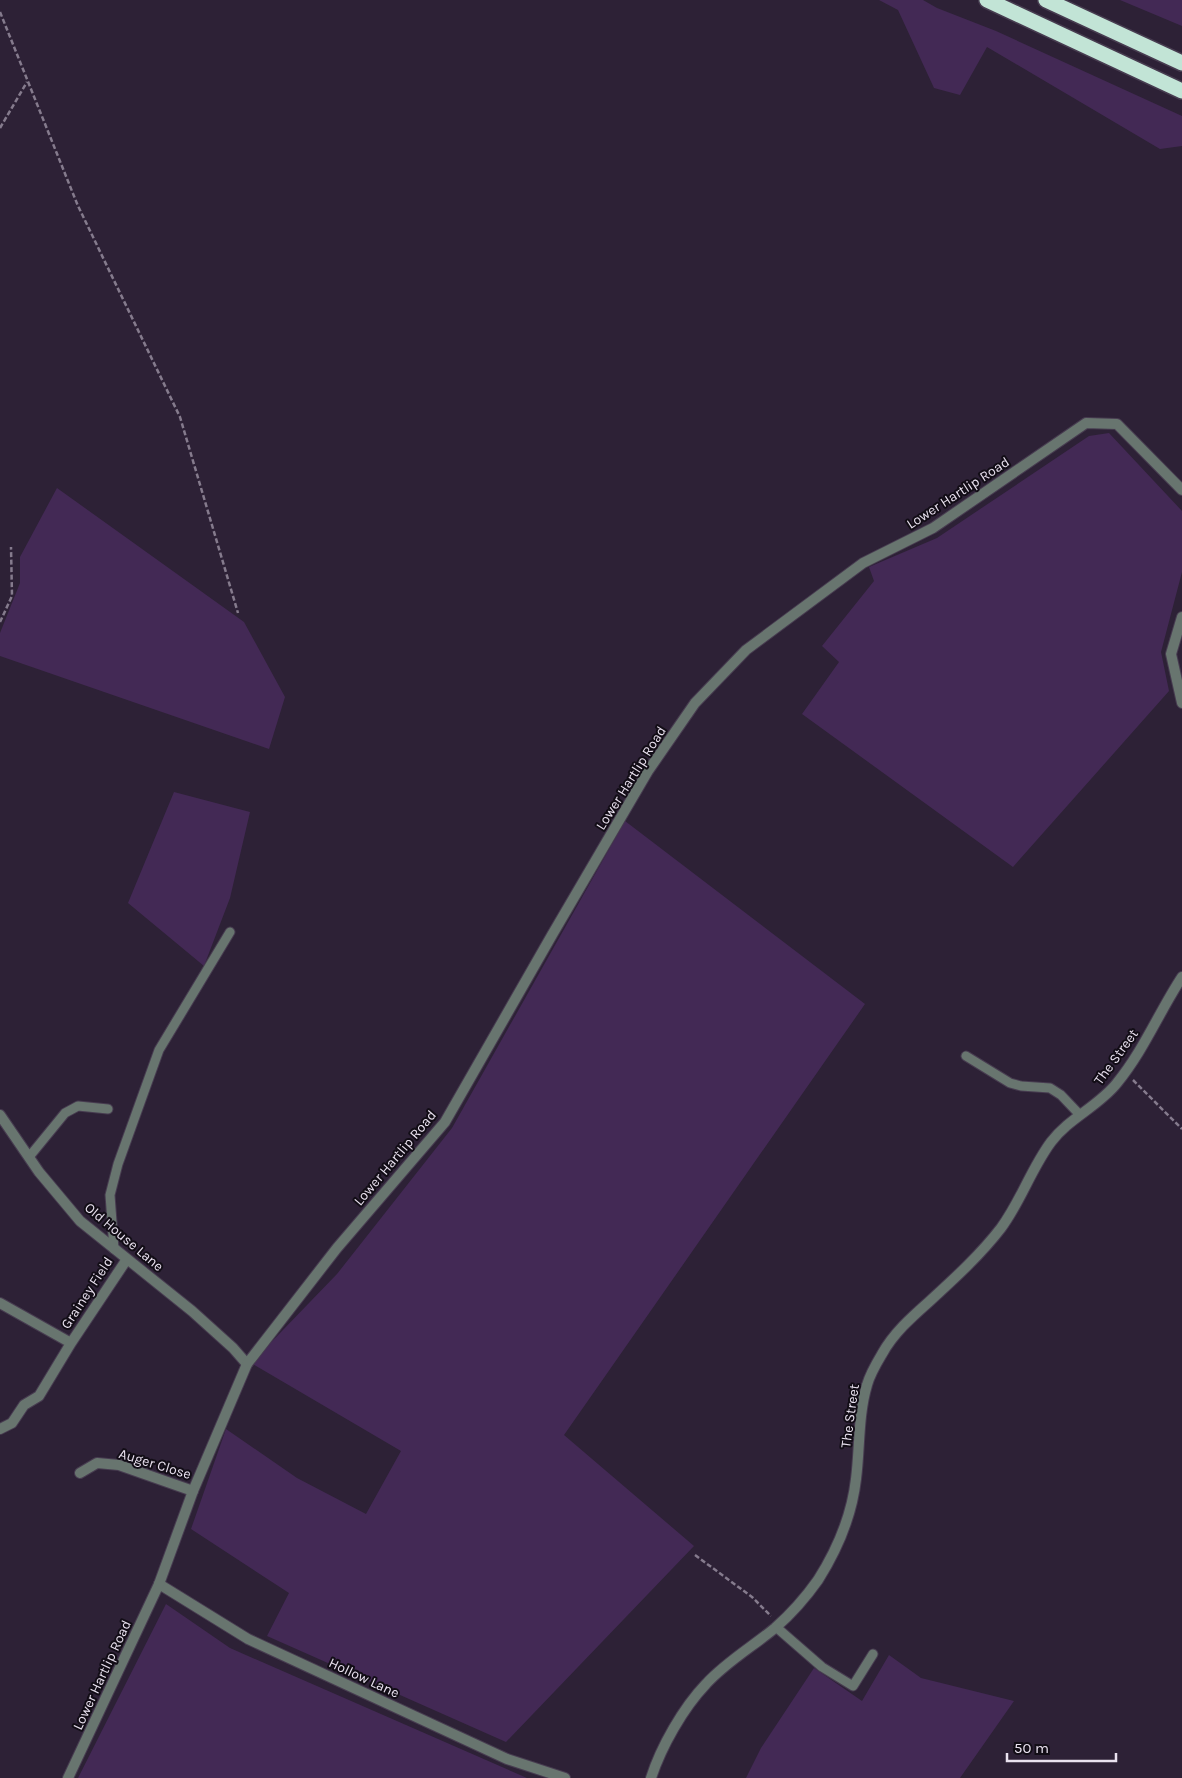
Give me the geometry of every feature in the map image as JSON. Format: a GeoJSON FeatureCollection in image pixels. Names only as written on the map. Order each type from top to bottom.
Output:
{"type":"FeatureCollection","features":[{"type":"Feature","properties":{"kind":"highway"},"geometry":{"type":"LineString","coordinates":[[987,0],[1177,89]]}},
{"type":"Feature","properties":{"kind":"highway"},"geometry":{"type":"LineString","coordinates":[[1046,0],[1181,63]]}},
{"type":"Feature","properties":{"kind":"street","name":"Lower Hartlip Road"},"geometry":{"type":"LineString","coordinates":[[68,1778],[160,1584],[193,1491],[247,1364],[337,1248],[446,1122],[648,771],[696,703],[746,650],[863,563],[933,528],[1086,423],[1117,424],[1182,490]]}},
{"type":"Feature","properties":{"kind":"street"},"geometry":{"type":"LineString","coordinates":[[1182,617],[1170,654],[1182,702]]}},
{"type":"Feature","properties":{"kind":"street","name":"The Street"},"geometry":{"type":"LineString","coordinates":[[652,1778],[658,1758],[676,1726],[705,1685],[738,1655],[778,1625],[814,1586],[828,1565],[842,1534],[856,1481],[862,1411],[867,1386],[884,1351],[901,1329],[969,1263],[1001,1228],[1052,1141],[1103,1097],[1126,1072],[1141,1050],[1182,977]]}},
{"type":"Feature","properties":{"kind":"street","name":"Old House Lane"},"geometry":{"type":"LineString","coordinates":[[0,1114],[39,1172],[80,1221],[192,1311],[233,1348],[247,1364]]}},
{"type":"Feature","properties":{"kind":"street","name":"Grainey Field"},"geometry":{"type":"LineString","coordinates":[[0,1429],[12,1423],[24,1406],[39,1396],[126,1259]]}},
{"type":"Feature","properties":{"kind":"street","name":"Grainey Field"},"geometry":{"type":"LineString","coordinates":[[0,1303],[71,1343]]}},
{"type":"Feature","properties":{"kind":"street","name":"Auger Close"},"geometry":{"type":"LineString","coordinates":[[80,1473],[97,1463],[119,1465],[193,1491]]}},
{"type":"Feature","properties":{"kind":"street","name":"Hollow Lane"},"geometry":{"type":"LineString","coordinates":[[160,1584],[248,1639],[507,1759],[565,1778]]}},
{"type":"Feature","properties":{"kind":"lane"},"geometry":{"type":"LineString","coordinates":[[114,1249],[110,1195],[118,1164],[159,1050],[230,932]]}},
{"type":"Feature","properties":{"kind":"lane"},"geometry":{"type":"LineString","coordinates":[[966,1056],[1010,1083],[1021,1086],[1050,1088],[1061,1095],[1080,1115]]}},
{"type":"Feature","properties":{"kind":"lane"},"geometry":{"type":"LineString","coordinates":[[29,1157],[65,1113],[78,1106],[108,1109]]}},
{"type":"Feature","properties":{"kind":"lane"},"geometry":{"type":"LineString","coordinates":[[778,1625],[822,1667],[853,1686],[872,1654]]}},
{"type":"Feature","properties":{"kind":"path"},"geometry":{"type":"LineString","coordinates":[[0,12],[78,206],[180,417],[238,613]]}},
{"type":"Feature","properties":{"kind":"path"},"geometry":{"type":"LineString","coordinates":[[0,128],[28,82]]}},
{"type":"Feature","properties":{"kind":"path"},"geometry":{"type":"LineString","coordinates":[[0,622],[12,596],[11,547]]}},
{"type":"Feature","properties":{"kind":"path"},"geometry":{"type":"LineString","coordinates":[[1126,1072],[1182,1129]]}},
{"type":"Feature","properties":{"kind":"path"},"geometry":{"type":"LineString","coordinates":[[695,1555],[752,1597],[778,1625]]}},
{"type":"Feature","properties":{"kind":"shaded area"},"geometry":{"type":"Polygon","coordinates":[[[879,0],[923,0],[937,8],[996,31],[1182,116],[1182,146],[1160,149],[987,47],[960,95],[934,88],[898,10],[879,0]]]}},
{"type":"Feature","properties":{"kind":"shaded area"},"geometry":{"type":"Polygon","coordinates":[[[1120,0],[1182,0],[1182,26],[1120,0]]]}},
{"type":"Feature","properties":{"kind":"shaded area"},"geometry":{"type":"Polygon","coordinates":[[[1109,433],[1182,511],[1182,572],[1161,652],[1169,691],[1013,867],[802,714],[839,662],[822,646],[874,581],[869,567],[937,538],[1089,436],[1109,433]]]}},
{"type":"Feature","properties":{"kind":"shaded area"},"geometry":{"type":"Polygon","coordinates":[[[57,488],[244,622],[285,697],[269,749],[0,656],[0,633],[20,583],[20,557],[57,488]]]}},
{"type":"Feature","properties":{"kind":"shaded area"},"geometry":{"type":"Polygon","coordinates":[[[174,792],[250,812],[230,898],[204,966],[128,903],[174,792]]]}},
{"type":"Feature","properties":{"kind":"shaded area"},"geometry":{"type":"Polygon","coordinates":[[[625,821],[865,1004],[564,1435],[694,1546],[506,1742],[267,1636],[289,1593],[191,1529],[226,1429],[297,1478],[366,1514],[401,1451],[251,1363],[337,1274],[452,1128],[625,821]]]}},
{"type":"Feature","properties":{"kind":"shaded area"},"geometry":{"type":"Polygon","coordinates":[[[166,1604],[230,1648],[527,1778],[78,1778],[166,1604]]]}},
{"type":"Feature","properties":{"kind":"shaded area"},"geometry":{"type":"Polygon","coordinates":[[[889,1655],[921,1678],[1014,1701],[960,1778],[746,1778],[761,1748],[814,1668],[862,1701],[889,1655]]]}}]}
